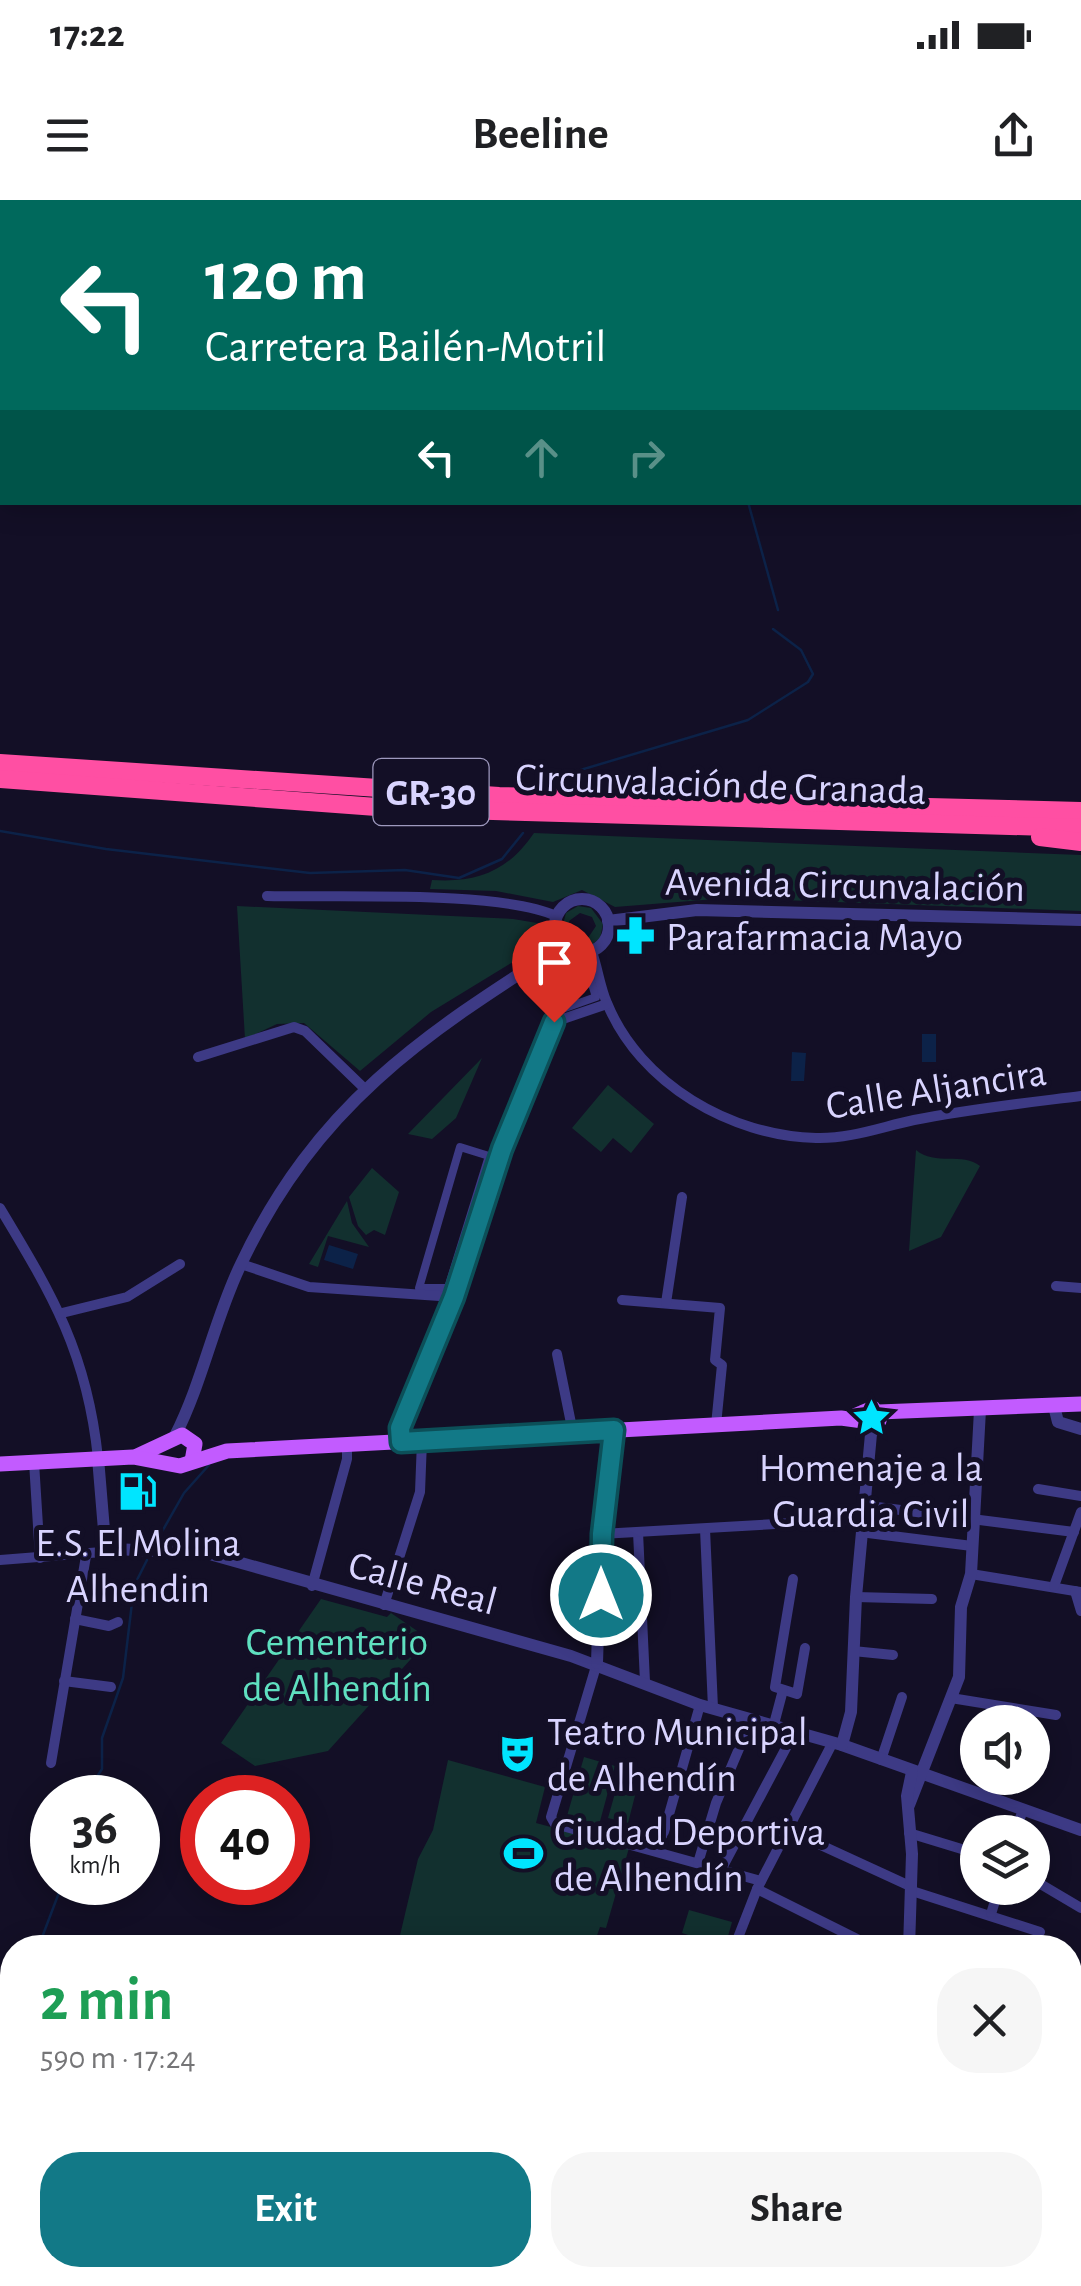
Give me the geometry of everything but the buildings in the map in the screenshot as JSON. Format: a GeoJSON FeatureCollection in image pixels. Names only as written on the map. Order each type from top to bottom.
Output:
{"type":"FeatureCollection","features":[{"type":"Feature","properties":{"kind":"highway","name":"Circunvalación de Granada"},"geometry":{"type":"LineString","coordinates":[[0,763],[480,795],[1081,811]]}},
{"type":"Feature","properties":{"kind":"highway","name":"Circunvalación de Granada"},"geometry":{"type":"LineString","coordinates":[[0,780],[390,808],[1081,828]]}},
{"type":"Feature","properties":{"kind":"highway"},"geometry":{"type":"LineString","coordinates":[[995,809],[1081,798]]}},
{"type":"Feature","properties":{"kind":"highway"},"geometry":{"type":"LineString","coordinates":[[976,825],[1002,834],[1081,842]]}},
{"type":"Feature","properties":{"kind":"main road"},"geometry":{"type":"LineString","coordinates":[[133,1457],[183,1445],[227,1451],[871,1420],[1081,1404]]}},
{"type":"Feature","properties":{"kind":"main road"},"geometry":{"type":"LineString","coordinates":[[0,1464],[133,1457],[170,1462],[183,1445]]}},
{"type":"Feature","properties":{"kind":"street"},"geometry":{"type":"LineString","coordinates":[[268,896],[462,901],[537,907],[556,916]]}},
{"type":"Feature","properties":{"kind":"street"},"geometry":{"type":"LineString","coordinates":[[580,899],[595,903],[608,922],[607,936],[592,952],[577,954],[563,946],[555,932],[556,916],[566,904],[580,899]]}},
{"type":"Feature","properties":{"kind":"street","name":"Avenida Circunvalación"},"geometry":{"type":"LineString","coordinates":[[608,922],[697,910],[1081,920]]}},
{"type":"Feature","properties":{"kind":"street"},"geometry":{"type":"LineString","coordinates":[[183,1445],[188,1410],[240,1264],[306,1157],[365,1089],[440,1025],[563,946]]}},
{"type":"Feature","properties":{"kind":"street","name":"Calle Aljancira"},"geometry":{"type":"LineString","coordinates":[[592,952],[607,1004],[640,1055],[662,1078],[711,1111],[743,1126],[817,1138],[1081,1096]]}},
{"type":"Feature","properties":{"kind":"street"},"geometry":{"type":"LineString","coordinates":[[563,962],[588,972],[596,997],[551,1012],[539,978],[563,962]]}},
{"type":"Feature","properties":{"kind":"street"},"geometry":{"type":"LineString","coordinates":[[401,1442],[400,1428],[454,1297],[502,1149],[554,1022],[607,1004]]}},
{"type":"Feature","properties":{"kind":"street"},"geometry":{"type":"LineString","coordinates":[[198,1057],[294,1027],[306,1031],[365,1089]]}},
{"type":"Feature","properties":{"kind":"street"},"geometry":{"type":"LineString","coordinates":[[460,1147],[488,1156],[448,1288],[419,1288],[460,1147]]}},
{"type":"Feature","properties":{"kind":"street"},"geometry":{"type":"LineString","coordinates":[[666,1303],[682,1197]]}},
{"type":"Feature","properties":{"kind":"street"},"geometry":{"type":"LineString","coordinates":[[0,1208],[62,1313],[93,1412],[107,1548],[86,1556],[0,1560]]}},
{"type":"Feature","properties":{"kind":"street"},"geometry":{"type":"LineString","coordinates":[[62,1313],[127,1296],[180,1264]]}},
{"type":"Feature","properties":{"kind":"street"},"geometry":{"type":"LineString","coordinates":[[240,1264],[309,1288],[454,1297]]}},
{"type":"Feature","properties":{"kind":"street"},"geometry":{"type":"LineString","coordinates":[[1056,1286],[1081,1288]]}},
{"type":"Feature","properties":{"kind":"street"},"geometry":{"type":"LineString","coordinates":[[622,1300],[720,1308],[715,1360],[722,1365],[716,1425]]}},
{"type":"Feature","properties":{"kind":"street"},"geometry":{"type":"LineString","coordinates":[[558,1354],[573,1433]]}},
{"type":"Feature","properties":{"kind":"street"},"geometry":{"type":"LineString","coordinates":[[1054,1406],[1058,1422],[1081,1429]]}},
{"type":"Feature","properties":{"kind":"street"},"geometry":{"type":"LineString","coordinates":[[909,1935],[912,1889],[909,1805],[917,1774],[951,1698],[962,1655],[961,1606],[971,1574],[980,1410]]}},
{"type":"Feature","properties":{"kind":"street"},"geometry":{"type":"LineString","coordinates":[[740,1935],[759,1885],[851,1712],[871,1420]]}},
{"type":"Feature","properties":{"kind":"street"},"geometry":{"type":"LineString","coordinates":[[614,1430],[602,1534],[598,1664],[551,1817],[556,1824],[721,1870],[759,1885],[851,1935]]}},
{"type":"Feature","properties":{"kind":"street"},"geometry":{"type":"LineString","coordinates":[[384,1605],[420,1492],[422,1441]]}},
{"type":"Feature","properties":{"kind":"street"},"geometry":{"type":"LineString","coordinates":[[312,1586],[348,1459],[347,1445]]}},
{"type":"Feature","properties":{"kind":"street"},"geometry":{"type":"LineString","coordinates":[[34,1462],[40,1558]]}},
{"type":"Feature","properties":{"kind":"street"},"geometry":{"type":"LineString","coordinates":[[790,1473],[868,1473]]}},
{"type":"Feature","properties":{"kind":"street"},"geometry":{"type":"LineString","coordinates":[[1038,1489],[1081,1496]]}},
{"type":"Feature","properties":{"kind":"street"},"geometry":{"type":"LineString","coordinates":[[1054,1586],[1081,1512]]}},
{"type":"Feature","properties":{"kind":"street"},"geometry":{"type":"LineString","coordinates":[[867,1519],[972,1546]]}},
{"type":"Feature","properties":{"kind":"street"},"geometry":{"type":"LineString","coordinates":[[602,1534],[867,1519],[974,1520],[1076,1530]]}},
{"type":"Feature","properties":{"kind":"street"},"geometry":{"type":"LineString","coordinates":[[659,1853],[707,1706],[705,1529]]}},
{"type":"Feature","properties":{"kind":"street"},"geometry":{"type":"LineString","coordinates":[[638,1532],[645,1682]]}},
{"type":"Feature","properties":{"kind":"street","name":"Calle Real"},"geometry":{"type":"LineString","coordinates":[[107,1548],[206,1553],[598,1664],[707,1706],[837,1743],[1081,1830]]}},
{"type":"Feature","properties":{"kind":"street"},"geometry":{"type":"LineString","coordinates":[[51,1763],[86,1556]]}},
{"type":"Feature","properties":{"kind":"street"},"geometry":{"type":"LineString","coordinates":[[971,1574],[1078,1592],[1081,1612]]}},
{"type":"Feature","properties":{"kind":"street"},"geometry":{"type":"LineString","coordinates":[[794,1579],[775,1687],[802,1696],[805,1648]]}},
{"type":"Feature","properties":{"kind":"street"},"geometry":{"type":"LineString","coordinates":[[856,1597],[932,1600]]}},
{"type":"Feature","properties":{"kind":"street"},"geometry":{"type":"LineString","coordinates":[[74,1619],[109,1626],[118,1622]]}},
{"type":"Feature","properties":{"kind":"street"},"geometry":{"type":"LineString","coordinates":[[853,1651],[894,1655]]}},
{"type":"Feature","properties":{"kind":"street"},"geometry":{"type":"LineString","coordinates":[[64,1681],[112,1688]]}},
{"type":"Feature","properties":{"kind":"street"},"geometry":{"type":"LineString","coordinates":[[774,1724],[782,1690]]}},
{"type":"Feature","properties":{"kind":"street"},"geometry":{"type":"LineString","coordinates":[[881,1760],[902,1697]]}},
{"type":"Feature","properties":{"kind":"street"},"geometry":{"type":"LineString","coordinates":[[951,1698],[1056,1715]]}},
{"type":"Feature","properties":{"kind":"street"},"geometry":{"type":"LineString","coordinates":[[698,1864],[752,1718]]}},
{"type":"Feature","properties":{"kind":"street"},"geometry":{"type":"LineString","coordinates":[[721,1870],[795,1731]]}},
{"type":"Feature","properties":{"kind":"street"},"geometry":{"type":"LineString","coordinates":[[1021,1815],[1023,1810]]}},
{"type":"Feature","properties":{"kind":"street"},"geometry":{"type":"LineString","coordinates":[[788,1830],[912,1889],[1040,1932]]}},
{"type":"Feature","properties":{"kind":"street"},"geometry":{"type":"LineString","coordinates":[[909,1833],[960,1849]]}},
{"type":"Feature","properties":{"kind":"street"},"geometry":{"type":"LineString","coordinates":[[1050,1889],[1081,1908]]}},
{"type":"Feature","properties":{"kind":"street"},"geometry":{"type":"LineString","coordinates":[[991,1914],[993,1905]]}},
{"type":"Feature","properties":{"kind":"green space"},"geometry":{"type":"Polygon","coordinates":[[[534,833],[1081,855],[1081,911],[728,898],[615,907],[582,890],[553,902],[496,891],[430,889],[432,880],[464,879],[490,872],[514,857],[534,833]]]}},
{"type":"Feature","properties":{"kind":"green space"},"geometry":{"type":"Polygon","coordinates":[[[237,906],[513,919],[537,923],[546,935],[531,951],[431,1012],[360,1071],[304,1023],[277,1024],[245,1039],[237,906]]]}},
{"type":"Feature","properties":{"kind":"green space"},"geometry":{"type":"Polygon","coordinates":[[[578,906],[591,908],[603,924],[600,938],[589,947],[574,947],[561,932],[566,913],[578,906]],[[580,913],[569,921],[568,930],[577,940],[586,941],[596,926],[592,917],[580,913]]]}},
{"type":"Feature","properties":{"kind":"green space"},"geometry":{"type":"Polygon","coordinates":[[[482,1058],[456,1118],[432,1139],[408,1134],[482,1058]]]}},
{"type":"Feature","properties":{"kind":"green space"},"geometry":{"type":"Polygon","coordinates":[[[608,1085],[654,1124],[631,1153],[613,1138],[601,1152],[572,1128],[608,1085]]]}},
{"type":"Feature","properties":{"kind":"green space"},"geometry":{"type":"Polygon","coordinates":[[[916,1150],[980,1166],[941,1237],[909,1251],[916,1150]]]}},
{"type":"Feature","properties":{"kind":"green space"},"geometry":{"type":"Polygon","coordinates":[[[372,1168],[399,1192],[385,1235],[374,1230],[366,1235],[358,1226],[349,1197],[372,1168]]]}},
{"type":"Feature","properties":{"kind":"green space"},"geometry":{"type":"Polygon","coordinates":[[[347,1201],[352,1223],[369,1247],[328,1236],[318,1267],[309,1264],[347,1201]]]}},
{"type":"Feature","properties":{"kind":"green space","name":"Cementerio de Alhendín"},"geometry":{"type":"Polygon","coordinates":[[[321,1599],[387,1617],[391,1613],[429,1639],[328,1751],[255,1766],[221,1743],[321,1599]]]}},
{"type":"Feature","properties":{"kind":"green space"},"geometry":{"type":"Polygon","coordinates":[[[584,1757],[615,1766],[599,1825],[567,1816],[584,1757]]]}},
{"type":"Feature","properties":{"kind":"green space","name":"Ciudad Deportiva de Alhendín"},"geometry":{"type":"Polygon","coordinates":[[[448,1760],[545,1787],[536,1823],[629,1848],[606,1928],[600,1927],[597,1935],[400,1935],[418,1859],[433,1830],[448,1760]]]}},
{"type":"Feature","properties":{"kind":"green space"},"geometry":{"type":"Polygon","coordinates":[[[619,1779],[638,1784],[628,1823],[608,1818],[619,1779]]]}},
{"type":"Feature","properties":{"kind":"green space"},"geometry":{"type":"Polygon","coordinates":[[[689,1910],[732,1922],[728,1935],[682,1933],[689,1910]]]}},
{"type":"Feature","properties":{"kind":"water"},"geometry":{"type":"Polygon","coordinates":[[[922,1034],[936,1034],[936,1062],[922,1062],[922,1034]]]}},
{"type":"Feature","properties":{"kind":"water"},"geometry":{"type":"Polygon","coordinates":[[[792,1052],[806,1053],[804,1081],[791,1081],[792,1052]]]}},
{"type":"Feature","properties":{"kind":"water"},"geometry":{"type":"Polygon","coordinates":[[[329,1245],[358,1254],[353,1269],[324,1260],[329,1245]]]}},
{"type":"Feature","properties":{"kind":"waterway"},"geometry":{"type":"LineString","coordinates":[[749,505],[778,610]]}},
{"type":"Feature","properties":{"kind":"waterway"},"geometry":{"type":"LineString","coordinates":[[557,777],[748,720],[808,682],[813,674],[801,650],[773,629]]}},
{"type":"Feature","properties":{"kind":"waterway"},"geometry":{"type":"LineString","coordinates":[[0,831],[106,849],[310,873],[405,870],[459,878],[502,859],[523,833]]}},
{"type":"Feature","properties":{"kind":"waterway"},"geometry":{"type":"LineString","coordinates":[[155,1544],[184,1493],[209,1465]]}},
{"type":"Feature","properties":{"kind":"waterway"},"geometry":{"type":"LineString","coordinates":[[98,1775],[102,1769],[102,1738],[123,1678],[134,1586],[147,1560]]}},
{"type":"Feature","properties":{"kind":"waterway"},"geometry":{"type":"LineString","coordinates":[[43,1935],[54,1905]]}},
{"type":"Feature","properties":{"kind":"place","name":"Parafarmacia Mayo"},"geometry":{"type":"Point","coordinates":[636,936]}},
{"type":"Feature","properties":{"kind":"place","name":"Homenaje a la Guardia Civil"},"geometry":{"type":"Point","coordinates":[871,1417]}},
{"type":"Feature","properties":{"kind":"place","name":"E.S. El Molina Alhendin"},"geometry":{"type":"Point","coordinates":[138,1492]}},
{"type":"Feature","properties":{"kind":"place","name":"Teatro Municipal de Alhendín"},"geometry":{"type":"Point","coordinates":[517,1754]}},
{"type":"Feature","properties":{"kind":"place","name":"Ciudad Deportiva de Alhendín"},"geometry":{"type":"Point","coordinates":[524,1854]}},
{"type":"Feature","properties":{"kind":"route"},"geometry":{"type":"LineString","coordinates":[[554,1022],[502,1149],[427,1369],[400,1428],[401,1442],[614,1430],[602,1534],[601,1595]]}}]}
